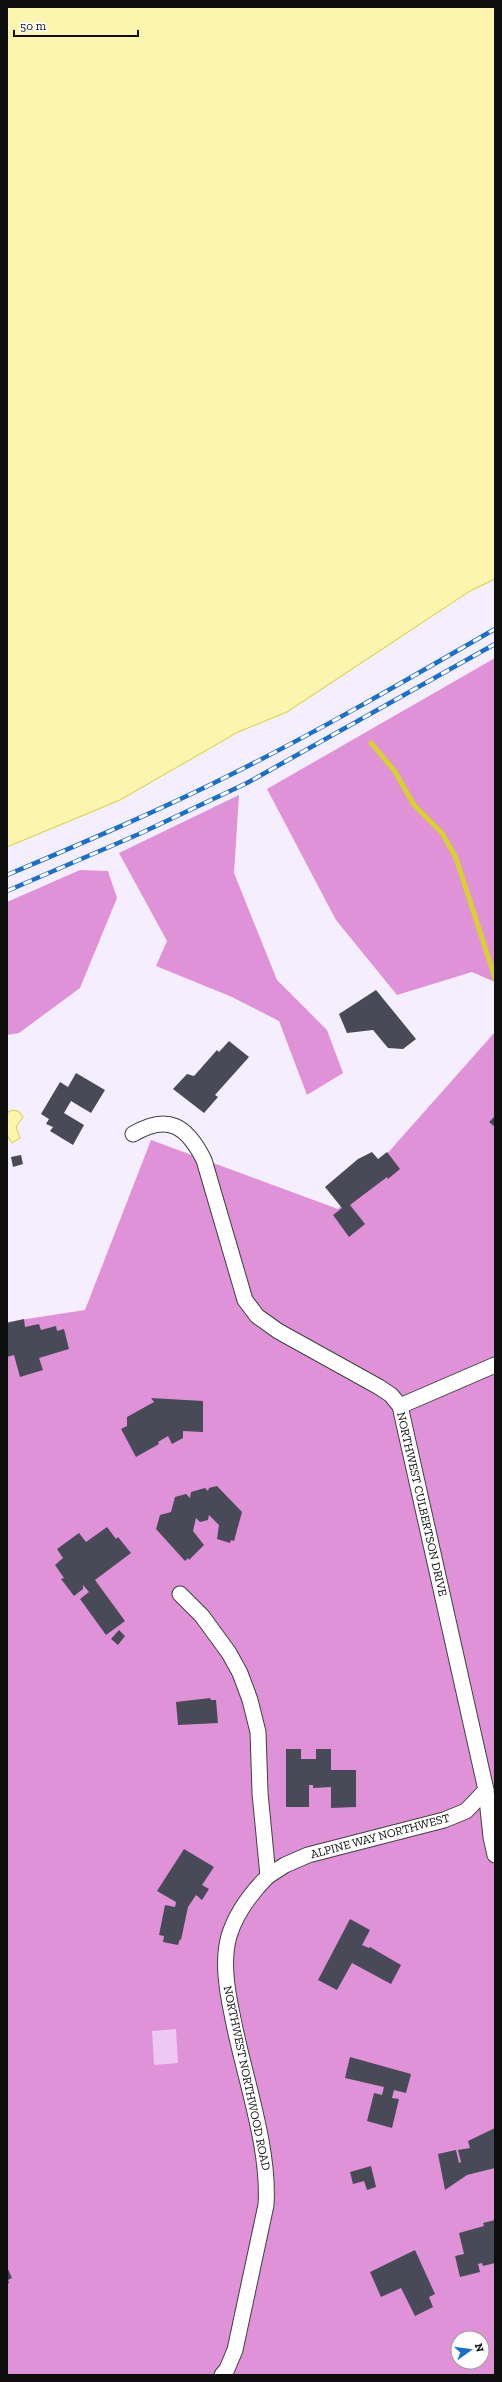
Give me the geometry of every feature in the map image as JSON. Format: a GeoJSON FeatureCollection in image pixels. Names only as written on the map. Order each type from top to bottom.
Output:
{"type":"FeatureCollection","features":[{"type":"Feature","properties":{"kind":"street","name":"NORTHWEST CULBERTSON DRIVE"},"geometry":{"type":"LineString","coordinates":[[133,1134],[145,1127],[160,1123],[173,1124],[185,1132],[196,1144],[204,1160],[238,1281],[245,1300],[257,1316],[278,1332],[379,1387],[391,1395],[400,1406],[486,1790],[490,1837],[495,1855]]}},
{"type":"Feature","properties":{"kind":"street"},"geometry":{"type":"LineString","coordinates":[[400,1406],[495,1365]]}},
{"type":"Feature","properties":{"kind":"street"},"geometry":{"type":"LineString","coordinates":[[180,1594],[202,1616],[230,1653],[240,1673],[250,1700],[258,1732],[260,1793],[268,1876]]}},
{"type":"Feature","properties":{"kind":"street","name":"ALPINE WAY NORTHWEST"},"geometry":{"type":"LineString","coordinates":[[268,1876],[285,1865],[308,1855],[444,1820],[466,1811],[486,1790]]}},
{"type":"Feature","properties":{"kind":"street","name":"NORTHWEST NORTHWOOD ROAD"},"geometry":{"type":"LineString","coordinates":[[222,2375],[227,2369],[235,2350],[266,2205],[268,2183],[265,2160],[237,2043],[228,1995],[225,1964],[229,1936],[241,1910],[254,1890],[268,1876]]}},
{"type":"Feature","properties":{"kind":"shaded area"},"geometry":{"type":"Polygon","coordinates":[[[7,7],[495,7],[495,579],[470,591],[287,712],[238,732],[120,800],[7,847],[7,7]]]}},
{"type":"Feature","properties":{"kind":"shaded area"},"geometry":{"type":"Polygon","coordinates":[[[495,658],[495,982],[472,972],[397,995],[336,920],[267,789],[495,658]]]}},
{"type":"Feature","properties":{"kind":"shaded area"},"geometry":{"type":"Polygon","coordinates":[[[239,795],[234,873],[277,980],[327,1030],[343,1073],[307,1095],[279,1021],[232,997],[156,966],[167,941],[119,853],[239,795]]]}},
{"type":"Feature","properties":{"kind":"shaded area"},"geometry":{"type":"Polygon","coordinates":[[[80,870],[108,871],[117,898],[80,988],[19,1033],[7,1035],[7,902],[80,870]]]}},
{"type":"Feature","properties":{"kind":"shaded area"},"geometry":{"type":"Polygon","coordinates":[[[495,1032],[495,2375],[7,2375],[7,1322],[85,1310],[151,1140],[338,1209],[495,1032]]]}},
{"type":"Feature","properties":{"kind":"shaded area"},"geometry":{"type":"Polygon","coordinates":[[[12,1110],[18,1111],[23,1117],[16,1127],[20,1138],[12,1143],[7,1135],[7,1113],[12,1110]]]}},
{"type":"Feature","properties":{"kind":"shaded area"},"geometry":{"type":"Polygon","coordinates":[[[176,2029],[178,2063],[154,2065],[152,2031],[176,2029]]]}},
{"type":"Feature","properties":{"kind":"building"},"geometry":{"type":"Polygon","coordinates":[[[376,990],[416,1039],[403,1049],[388,1048],[373,1030],[347,1033],[339,1014],[376,990]]]}},
{"type":"Feature","properties":{"kind":"building"},"geometry":{"type":"Polygon","coordinates":[[[229,1041],[249,1057],[215,1095],[218,1097],[204,1113],[173,1089],[187,1074],[194,1076],[217,1050],[219,1052],[229,1041]]]}},
{"type":"Feature","properties":{"kind":"building"},"geometry":{"type":"Polygon","coordinates":[[[76,1073],[105,1090],[91,1113],[71,1101],[64,1113],[84,1125],[73,1145],[50,1131],[53,1127],[46,1124],[49,1119],[41,1114],[60,1082],[68,1087],[76,1073]]]}},
{"type":"Feature","properties":{"kind":"building"},"geometry":{"type":"Polygon","coordinates":[[[495,1116],[495,1127],[489,1122],[495,1116]]]}},
{"type":"Feature","properties":{"kind":"building"},"geometry":{"type":"Polygon","coordinates":[[[372,1152],[378,1159],[387,1152],[400,1169],[350,1205],[365,1224],[349,1237],[333,1215],[342,1208],[325,1187],[358,1159],[372,1152]]]}},
{"type":"Feature","properties":{"kind":"building"},"geometry":{"type":"Polygon","coordinates":[[[21,1155],[23,1164],[13,1167],[11,1157],[21,1155]]]}},
{"type":"Feature","properties":{"kind":"building"},"geometry":{"type":"Polygon","coordinates":[[[24,1319],[25,1327],[39,1324],[41,1330],[56,1326],[57,1331],[64,1329],[69,1349],[39,1358],[43,1370],[20,1377],[14,1355],[7,1357],[7,1323],[24,1319]]]}},
{"type":"Feature","properties":{"kind":"building"},"geometry":{"type":"Polygon","coordinates":[[[151,1398],[203,1401],[203,1432],[183,1431],[183,1438],[172,1444],[168,1436],[158,1442],[159,1444],[136,1457],[121,1429],[127,1426],[127,1417],[154,1402],[151,1398]]]}},
{"type":"Feature","properties":{"kind":"building"},"geometry":{"type":"Polygon","coordinates":[[[217,1486],[242,1512],[234,1541],[231,1540],[230,1543],[217,1539],[219,1525],[209,1515],[208,1520],[200,1522],[196,1518],[193,1531],[204,1545],[189,1560],[188,1558],[185,1561],[156,1529],[160,1515],[171,1512],[175,1497],[186,1494],[190,1498],[191,1492],[205,1488],[208,1491],[209,1488],[217,1486]]]}},
{"type":"Feature","properties":{"kind":"building"},"geometry":{"type":"Polygon","coordinates":[[[107,1527],[116,1539],[118,1537],[131,1553],[95,1580],[125,1621],[106,1635],[80,1599],[89,1592],[83,1585],[83,1589],[74,1596],[61,1579],[64,1578],[55,1565],[63,1558],[57,1549],[79,1533],[86,1542],[107,1527]]]}},
{"type":"Feature","properties":{"kind":"building"},"geometry":{"type":"Polygon","coordinates":[[[119,1630],[125,1636],[118,1645],[111,1639],[119,1630]]]}},
{"type":"Feature","properties":{"kind":"building"},"geometry":{"type":"Polygon","coordinates":[[[210,1698],[211,1700],[216,1700],[218,1723],[178,1725],[176,1702],[210,1698]]]}},
{"type":"Feature","properties":{"kind":"building"},"geometry":{"type":"Polygon","coordinates":[[[286,1749],[301,1749],[301,1759],[316,1759],[316,1749],[331,1749],[331,1770],[356,1770],[356,1807],[331,1808],[331,1787],[313,1788],[313,1785],[309,1785],[309,1807],[286,1807],[286,1749]]]}},
{"type":"Feature","properties":{"kind":"building"},"geometry":{"type":"Polygon","coordinates":[[[184,1849],[214,1867],[202,1885],[209,1889],[202,1900],[196,1895],[188,1907],[181,1940],[180,1939],[178,1945],[163,1942],[164,1936],[159,1935],[165,1905],[175,1907],[176,1902],[157,1891],[184,1849]]]}},
{"type":"Feature","properties":{"kind":"building"},"geometry":{"type":"Polygon","coordinates":[[[350,1919],[370,1930],[362,1945],[369,1948],[370,1947],[401,1965],[391,1984],[352,1963],[337,1990],[318,1980],[350,1919]]]}},
{"type":"Feature","properties":{"kind":"building"},"geometry":{"type":"Polygon","coordinates":[[[350,2057],[411,2074],[406,2093],[394,2090],[392,2098],[399,2099],[392,2128],[367,2121],[374,2093],[382,2095],[384,2087],[345,2078],[350,2057]]]}},
{"type":"Feature","properties":{"kind":"building"},"geometry":{"type":"Polygon","coordinates":[[[495,2128],[495,2168],[467,2175],[445,2190],[438,2154],[456,2150],[459,2163],[461,2162],[458,2150],[470,2148],[468,2141],[495,2128]]]}},
{"type":"Feature","properties":{"kind":"building"},"geometry":{"type":"Polygon","coordinates":[[[371,2166],[376,2187],[367,2190],[364,2181],[353,2184],[350,2172],[371,2166]]]}},
{"type":"Feature","properties":{"kind":"building"},"geometry":{"type":"Polygon","coordinates":[[[495,2220],[495,2263],[483,2266],[482,2263],[478,2264],[480,2272],[460,2277],[455,2256],[464,2254],[459,2233],[484,2226],[483,2223],[495,2220]]]}},
{"type":"Feature","properties":{"kind":"building"},"geometry":{"type":"Polygon","coordinates":[[[415,2250],[435,2294],[429,2297],[433,2307],[415,2316],[401,2288],[381,2297],[370,2272],[415,2250]]]}},
{"type":"Feature","properties":{"kind":"building"},"geometry":{"type":"Polygon","coordinates":[[[7,2267],[12,2278],[8,2280],[9,2283],[7,2284],[7,2267]]]}},
{"type":"Feature","properties":{"kind":"waterway"},"geometry":{"type":"LineString","coordinates":[[371,743],[394,770],[414,805],[442,833],[456,858],[495,978]]}},
{"type":"Feature","properties":{"kind":"railway"},"geometry":{"type":"LineString","coordinates":[[7,875],[153,812],[238,771],[336,720],[495,629]]}},
{"type":"Feature","properties":{"kind":"railway"},"geometry":{"type":"LineString","coordinates":[[7,891],[139,834],[247,783],[495,644]]}}]}
